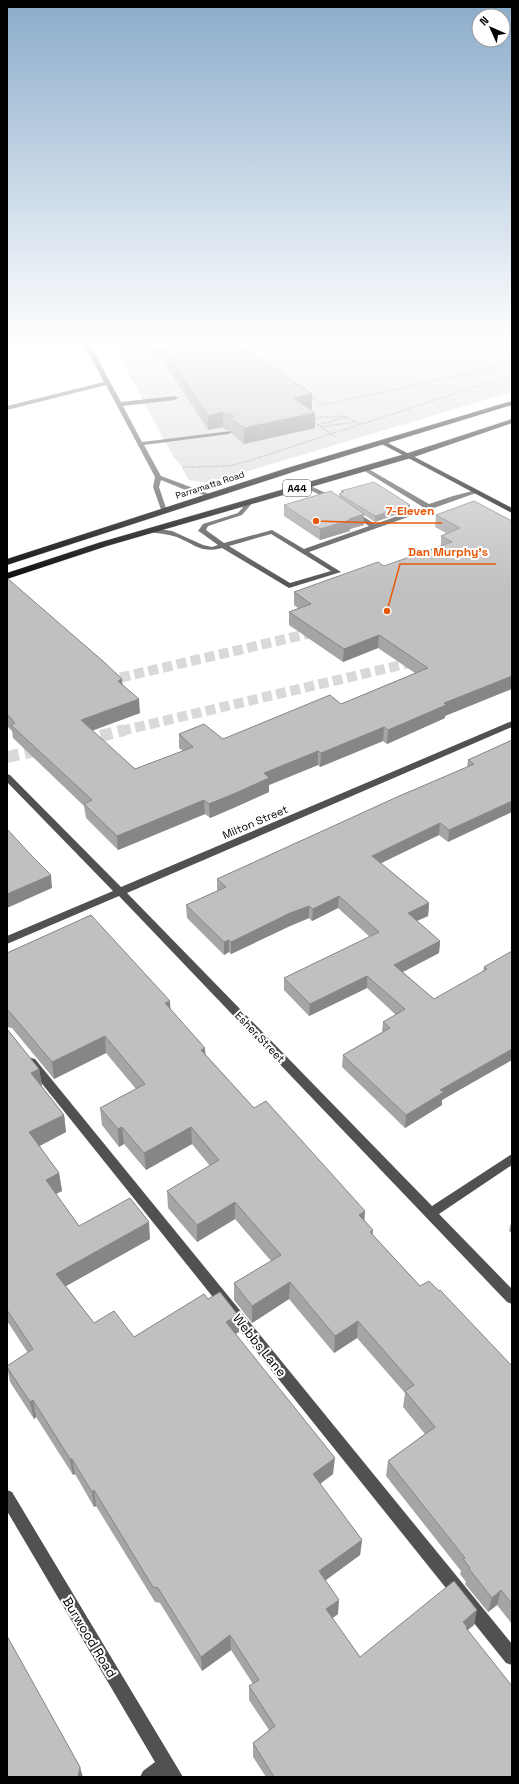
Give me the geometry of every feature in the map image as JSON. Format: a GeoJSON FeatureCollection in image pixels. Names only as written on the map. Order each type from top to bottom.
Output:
{"type":"FeatureCollection","features":[{"type":"Feature","properties":{"kind":"highway","name":"Parramatta Road"},"geometry":{"type":"LineString","coordinates":[[7,562],[290,470],[438,426]]}},
{"type":"Feature","properties":{"kind":"highway","name":"A44"},"geometry":{"type":"LineString","coordinates":[[7,576],[151,530],[408,456],[496,426]]}},
{"type":"Feature","properties":{"kind":"main road"},"geometry":{"type":"LineString","coordinates":[[384,443],[512,511]]}},
{"type":"Feature","properties":{"kind":"street"},"geometry":{"type":"LineString","coordinates":[[132,426],[158,477],[156,487],[164,511]]}},
{"type":"Feature","properties":{"kind":"street"},"geometry":{"type":"LineString","coordinates":[[141,444],[229,432]]}},
{"type":"Feature","properties":{"kind":"street"},"geometry":{"type":"LineString","coordinates":[[365,469],[428,507]]}},
{"type":"Feature","properties":{"kind":"street"},"geometry":{"type":"LineString","coordinates":[[158,477],[210,496]]}},
{"type":"Feature","properties":{"kind":"street"},"geometry":{"type":"LineString","coordinates":[[306,486],[326,495],[338,503]]}},
{"type":"Feature","properties":{"kind":"street"},"geometry":{"type":"LineString","coordinates":[[305,551],[344,539],[428,507],[476,492]]}},
{"type":"Feature","properties":{"kind":"street"},"geometry":{"type":"LineString","coordinates":[[151,530],[172,533],[201,547],[212,549],[225,546],[272,532],[337,572],[289,586],[225,546],[202,531],[205,525],[240,514],[251,501]]}},
{"type":"Feature","properties":{"kind":"street"},"geometry":{"type":"LineString","coordinates":[[350,511],[374,527]]}},
{"type":"Feature","properties":{"kind":"street","name":"Milton Street"},"geometry":{"type":"LineString","coordinates":[[7,940],[512,724]]}},
{"type":"Feature","properties":{"kind":"street","name":"Esher Street"},"geometry":{"type":"LineString","coordinates":[[7,777],[512,1298]]}},
{"type":"Feature","properties":{"kind":"street","name":"Webbs Lane"},"geometry":{"type":"LineString","coordinates":[[22,1051],[512,1657]]}},
{"type":"Feature","properties":{"kind":"street"},"geometry":{"type":"LineString","coordinates":[[430,1214],[512,1159]]}},
{"type":"Feature","properties":{"kind":"street","name":"Burwood Road"},"geometry":{"type":"LineString","coordinates":[[7,1497],[170,1770]]}},
{"type":"Feature","properties":{"kind":"street"},"geometry":{"type":"LineString","coordinates":[[149,1777],[170,1770]]}},
{"type":"Feature","properties":{"kind":"path"},"geometry":{"type":"LineString","coordinates":[[322,427],[327,426]]}},
{"type":"Feature","properties":{"kind":"path"},"geometry":{"type":"LineString","coordinates":[[177,467],[229,466],[354,426]]}},
{"type":"Feature","properties":{"kind":"path"},"geometry":{"type":"LineString","coordinates":[[322,427],[328,432]]}},
{"type":"Feature","properties":{"kind":"shaded area"},"geometry":{"type":"Polygon","coordinates":[[[157,426],[398,426],[208,483],[189,480],[181,465],[174,458],[157,426]]]}},
{"type":"Feature","properties":{"kind":"building"},"geometry":{"type":"Polygon","coordinates":[[[374,482],[410,505],[375,516],[339,494],[344,492],[341,491],[374,482]]]}},
{"type":"Feature","properties":{"kind":"building"},"geometry":{"type":"Polygon","coordinates":[[[331,491],[364,514],[320,529],[284,505],[331,491]]]}},
{"type":"Feature","properties":{"kind":"building"},"geometry":{"type":"Polygon","coordinates":[[[474,501],[512,521],[512,676],[444,703],[446,705],[388,730],[384,727],[321,753],[318,751],[264,773],[269,778],[209,804],[204,800],[117,836],[84,804],[92,800],[11,725],[15,723],[7,714],[7,578],[104,662],[122,679],[118,681],[139,699],[81,720],[135,769],[193,747],[179,734],[204,724],[223,739],[330,695],[341,704],[428,668],[379,635],[344,649],[289,612],[311,604],[294,592],[378,562],[384,566],[452,542],[441,536],[460,528],[436,515],[474,501]]]}},
{"type":"Feature","properties":{"kind":"building"},"geometry":{"type":"Polygon","coordinates":[[[512,740],[512,801],[449,830],[440,823],[372,856],[429,903],[408,913],[440,941],[394,965],[434,999],[487,969],[484,967],[512,951],[512,1049],[440,1090],[444,1092],[406,1115],[343,1055],[390,1028],[383,1022],[405,1009],[367,976],[310,1004],[284,978],[379,932],[339,896],[313,909],[309,906],[290,913],[231,942],[229,940],[224,942],[186,905],[226,887],[217,879],[397,797],[474,764],[468,760],[512,740]]]}},
{"type":"Feature","properties":{"kind":"building"},"geometry":{"type":"Polygon","coordinates":[[[7,829],[51,875],[7,894],[7,829]]]}},
{"type":"Feature","properties":{"kind":"building"},"geometry":{"type":"Polygon","coordinates":[[[91,915],[170,1001],[165,1003],[205,1048],[201,1050],[254,1108],[266,1101],[365,1211],[359,1215],[373,1230],[370,1232],[420,1286],[429,1281],[439,1291],[440,1290],[512,1366],[512,1604],[501,1590],[492,1598],[469,1569],[470,1568],[463,1559],[465,1558],[388,1461],[435,1427],[405,1391],[414,1385],[358,1321],[335,1336],[290,1282],[252,1306],[234,1283],[281,1255],[235,1202],[197,1225],[167,1191],[219,1160],[191,1127],[144,1153],[122,1127],[118,1129],[100,1108],[145,1084],[105,1036],[52,1062],[9,1011],[7,1011],[7,953],[91,915]]]}},
{"type":"Feature","properties":{"kind":"building"},"geometry":{"type":"Polygon","coordinates":[[[7,1029],[39,1069],[31,1073],[64,1115],[29,1132],[59,1173],[46,1180],[79,1226],[130,1198],[149,1222],[56,1274],[94,1323],[114,1311],[134,1337],[204,1294],[208,1299],[220,1292],[238,1315],[226,1322],[335,1458],[313,1474],[362,1540],[319,1571],[339,1600],[326,1609],[360,1657],[454,1581],[477,1610],[463,1622],[467,1627],[466,1628],[512,1686],[512,1777],[274,1777],[253,1743],[275,1726],[249,1686],[259,1680],[230,1635],[201,1657],[158,1588],[153,1587],[94,1490],[92,1492],[33,1400],[30,1402],[7,1367],[33,1349],[7,1310],[7,1029]]]}},
{"type":"Feature","properties":{"kind":"building"},"geometry":{"type":"Polygon","coordinates":[[[7,1636],[80,1767],[78,1777],[7,1777],[7,1636]]]}},
{"type":"Feature","properties":{"kind":"tunnel"},"geometry":{"type":"LineString","coordinates":[[106,681],[320,631]]}},
{"type":"Feature","properties":{"kind":"tunnel"},"geometry":{"type":"LineString","coordinates":[[121,731],[418,661]]}},
{"type":"Feature","properties":{"kind":"tunnel"},"geometry":{"type":"LineString","coordinates":[[83,740],[125,730]]}},
{"type":"Feature","properties":{"kind":"tunnel"},"geometry":{"type":"LineString","coordinates":[[7,757],[44,749]]}},
{"type":"Feature","properties":{"kind":"place","name":"7-Eleven"},"geometry":{"type":"Point","coordinates":[316,521]}},
{"type":"Feature","properties":{"kind":"place","name":"Dan Murphy's"},"geometry":{"type":"Point","coordinates":[387,611]}}]}
